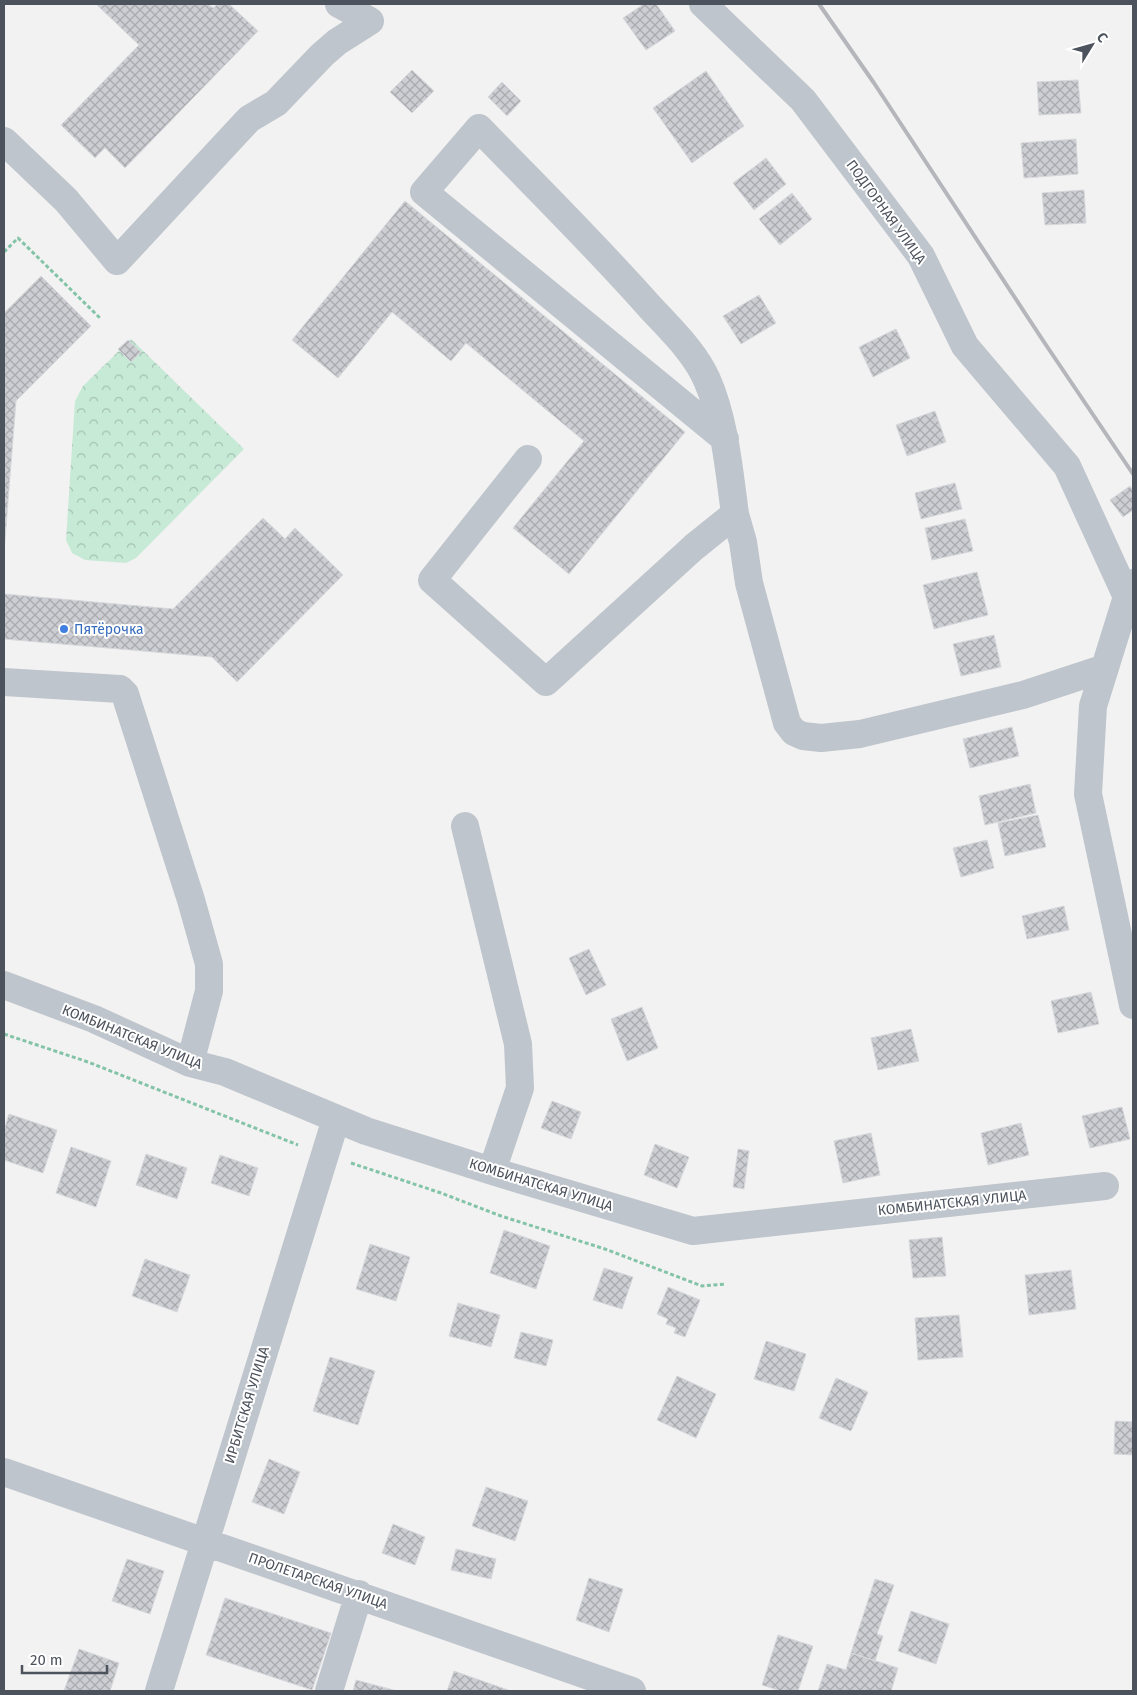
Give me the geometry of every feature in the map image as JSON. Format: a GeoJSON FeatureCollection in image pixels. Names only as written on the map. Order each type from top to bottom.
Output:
{"type":"FeatureCollection","features":[{"type":"Feature","properties":{"kind":"street"},"geometry":{"type":"LineString","coordinates":[[4,141],[66,200],[117,261],[249,120],[276,102],[337,42],[370,21],[339,4]]}},
{"type":"Feature","properties":{"kind":"street","name":"ПОДГОРНАЯ УЛИЦА"},"geometry":{"type":"LineString","coordinates":[[703,4],[803,100],[921,256],[965,346],[1067,466],[1130,590]]}},
{"type":"Feature","properties":{"kind":"street"},"geometry":{"type":"LineString","coordinates":[[725,440],[424,192],[479,128],[617,269],[693,356],[707,380],[714,398],[725,440],[735,514],[750,584],[787,723],[794,732],[803,736],[821,738],[860,734],[1023,695],[1105,668]]}},
{"type":"Feature","properties":{"kind":"street"},"geometry":{"type":"LineString","coordinates":[[528,459],[432,580],[546,682],[694,547],[735,514]]}},
{"type":"Feature","properties":{"kind":"street"},"geometry":{"type":"LineString","coordinates":[[1130,590],[1093,706],[1088,794],[1133,1005]]}},
{"type":"Feature","properties":{"kind":"street"},"geometry":{"type":"LineString","coordinates":[[4,682],[120,689],[125,694],[191,900],[209,964],[209,991],[190,1063]]}},
{"type":"Feature","properties":{"kind":"street"},"geometry":{"type":"LineString","coordinates":[[465,826],[518,1044],[520,1088],[492,1171]]}},
{"type":"Feature","properties":{"kind":"street","name":"КОМБИНАТСКАЯ УЛИЦА"},"geometry":{"type":"LineString","coordinates":[[4,985],[94,1019],[190,1063],[225,1072],[366,1131],[492,1171],[693,1230],[1105,1186]]}},
{"type":"Feature","properties":{"kind":"street","name":"ИРБИТСКАЯ УЛИЦА"},"geometry":{"type":"LineString","coordinates":[[159,1691],[336,1119]]}},
{"type":"Feature","properties":{"kind":"street","name":"ПРОЛЕТАРСКАЯ УЛИЦА"},"geometry":{"type":"LineString","coordinates":[[4,1472],[359,1594],[632,1691]]}},
{"type":"Feature","properties":{"kind":"street"},"geometry":{"type":"LineString","coordinates":[[329,1691],[359,1594]]}},
{"type":"Feature","properties":{"kind":"path"},"geometry":{"type":"LineString","coordinates":[[4,252],[18,238],[100,318]]}},
{"type":"Feature","properties":{"kind":"path"},"geometry":{"type":"LineString","coordinates":[[4,1034],[88,1062],[324,1156],[440,1193],[501,1216],[606,1249],[702,1286],[726,1284]]}},
{"type":"Feature","properties":{"kind":"green space"},"geometry":{"type":"Polygon","coordinates":[[[131,339],[244,449],[136,558],[126,563],[85,560],[72,553],[66,540],[75,401],[83,386],[131,339]]]}},
{"type":"Feature","properties":{"kind":"building"},"geometry":{"type":"Polygon","coordinates":[[[96,4],[208,4],[213,8],[218,4],[229,4],[258,31],[125,168],[105,148],[95,158],[61,125],[139,45],[96,4]]]}},
{"type":"Feature","properties":{"kind":"building"},"geometry":{"type":"Polygon","coordinates":[[[644,4],[656,4],[675,31],[646,50],[623,18],[644,4]]]}},
{"type":"Feature","properties":{"kind":"building"},"geometry":{"type":"Polygon","coordinates":[[[412,70],[434,91],[412,113],[390,92],[412,70]]]}},
{"type":"Feature","properties":{"kind":"building"},"geometry":{"type":"Polygon","coordinates":[[[706,71],[744,126],[692,163],[653,108],[706,71]]]}},
{"type":"Feature","properties":{"kind":"building"},"geometry":{"type":"Polygon","coordinates":[[[1078,80],[1081,113],[1039,115],[1037,82],[1078,80]]]}},
{"type":"Feature","properties":{"kind":"building"},"geometry":{"type":"Polygon","coordinates":[[[502,82],[521,101],[507,116],[488,97],[502,82]]]}},
{"type":"Feature","properties":{"kind":"building"},"geometry":{"type":"Polygon","coordinates":[[[1076,139],[1078,174],[1024,178],[1021,143],[1076,139]]]}},
{"type":"Feature","properties":{"kind":"building"},"geometry":{"type":"Polygon","coordinates":[[[766,158],[786,184],[754,210],[733,183],[766,158]]]}},
{"type":"Feature","properties":{"kind":"building"},"geometry":{"type":"Polygon","coordinates":[[[1084,190],[1086,223],[1045,225],[1042,193],[1084,190]]]}},
{"type":"Feature","properties":{"kind":"building"},"geometry":{"type":"Polygon","coordinates":[[[792,193],[812,219],[780,245],[759,219],[792,193]]]}},
{"type":"Feature","properties":{"kind":"building"},"geometry":{"type":"Polygon","coordinates":[[[405,201],[685,432],[569,574],[513,528],[584,441],[466,343],[451,361],[392,312],[338,378],[292,340],[405,201]]]}},
{"type":"Feature","properties":{"kind":"building"},"geometry":{"type":"Polygon","coordinates":[[[41,276],[91,326],[16,401],[4,552],[4,313],[41,276]]]}},
{"type":"Feature","properties":{"kind":"building"},"geometry":{"type":"Polygon","coordinates":[[[759,295],[776,323],[741,344],[723,316],[759,295]]]}},
{"type":"Feature","properties":{"kind":"building"},"geometry":{"type":"Polygon","coordinates":[[[896,329],[910,358],[873,377],[859,347],[896,329]]]}},
{"type":"Feature","properties":{"kind":"building"},"geometry":{"type":"Polygon","coordinates":[[[128,340],[141,352],[131,362],[118,349],[128,340]]]}},
{"type":"Feature","properties":{"kind":"building"},"geometry":{"type":"Polygon","coordinates":[[[935,411],[946,442],[907,456],[896,425],[935,411]]]}},
{"type":"Feature","properties":{"kind":"building"},"geometry":{"type":"Polygon","coordinates":[[[955,483],[962,509],[921,519],[915,493],[955,483]]]}},
{"type":"Feature","properties":{"kind":"building"},"geometry":{"type":"Polygon","coordinates":[[[1130,486],[1133,491],[1133,510],[1123,517],[1110,500],[1130,486]]]}},
{"type":"Feature","properties":{"kind":"building"},"geometry":{"type":"Polygon","coordinates":[[[263,518],[285,539],[295,528],[343,575],[237,682],[212,657],[4,639],[4,594],[173,609],[263,518]]]}},
{"type":"Feature","properties":{"kind":"building"},"geometry":{"type":"Polygon","coordinates":[[[965,519],[973,551],[932,560],[925,528],[965,519]]]}},
{"type":"Feature","properties":{"kind":"building"},"geometry":{"type":"Polygon","coordinates":[[[977,572],[988,615],[934,629],[923,585],[977,572]]]}},
{"type":"Feature","properties":{"kind":"building"},"geometry":{"type":"Polygon","coordinates":[[[994,635],[1001,667],[961,676],[953,644],[994,635]]]}},
{"type":"Feature","properties":{"kind":"building"},"geometry":{"type":"Polygon","coordinates":[[[1012,727],[1019,756],[970,768],[963,739],[1012,727]]]}},
{"type":"Feature","properties":{"kind":"building"},"geometry":{"type":"Polygon","coordinates":[[[1030,784],[1036,813],[985,825],[979,796],[1030,784]]]}},
{"type":"Feature","properties":{"kind":"building"},"geometry":{"type":"Polygon","coordinates":[[[1038,815],[1046,847],[1005,856],[998,823],[1038,815]]]}},
{"type":"Feature","properties":{"kind":"building"},"geometry":{"type":"Polygon","coordinates":[[[987,840],[994,868],[961,877],[953,848],[987,840]]]}},
{"type":"Feature","properties":{"kind":"building"},"geometry":{"type":"Polygon","coordinates":[[[1064,906],[1069,930],[1027,939],[1022,916],[1064,906]]]}},
{"type":"Feature","properties":{"kind":"building"},"geometry":{"type":"Polygon","coordinates":[[[589,949],[606,985],[586,995],[569,958],[589,949]]]}},
{"type":"Feature","properties":{"kind":"building"},"geometry":{"type":"Polygon","coordinates":[[[1091,992],[1099,1024],[1058,1033],[1051,1001],[1091,992]]]}},
{"type":"Feature","properties":{"kind":"building"},"geometry":{"type":"Polygon","coordinates":[[[642,1007],[658,1048],[627,1061],[611,1019],[642,1007]]]}},
{"type":"Feature","properties":{"kind":"building"},"geometry":{"type":"Polygon","coordinates":[[[911,1029],[919,1061],[878,1070],[871,1038],[911,1029]]]}},
{"type":"Feature","properties":{"kind":"building"},"geometry":{"type":"Polygon","coordinates":[[[552,1101],[581,1112],[571,1139],[541,1128],[552,1101]]]}},
{"type":"Feature","properties":{"kind":"building"},"geometry":{"type":"Polygon","coordinates":[[[1122,1107],[1130,1139],[1090,1148],[1082,1116],[1122,1107]]]}},
{"type":"Feature","properties":{"kind":"building"},"geometry":{"type":"Polygon","coordinates":[[[9,1114],[57,1130],[43,1173],[4,1160],[4,1130],[9,1114]]]}},
{"type":"Feature","properties":{"kind":"building"},"geometry":{"type":"Polygon","coordinates":[[[1021,1123],[1029,1155],[988,1165],[981,1133],[1021,1123]]]}},
{"type":"Feature","properties":{"kind":"building"},"geometry":{"type":"Polygon","coordinates":[[[871,1133],[880,1175],[843,1183],[834,1141],[871,1133]]]}},
{"type":"Feature","properties":{"kind":"building"},"geometry":{"type":"Polygon","coordinates":[[[655,1144],[689,1157],[677,1188],[644,1175],[655,1144]]]}},
{"type":"Feature","properties":{"kind":"building"},"geometry":{"type":"Polygon","coordinates":[[[71,1147],[111,1161],[96,1207],[56,1193],[71,1147]]]}},
{"type":"Feature","properties":{"kind":"building"},"geometry":{"type":"Polygon","coordinates":[[[738,1149],[749,1151],[744,1189],[733,1187],[738,1149]]]}},
{"type":"Feature","properties":{"kind":"building"},"geometry":{"type":"Polygon","coordinates":[[[146,1154],[187,1168],[177,1199],[136,1185],[146,1154]]]}},
{"type":"Feature","properties":{"kind":"building"},"geometry":{"type":"Polygon","coordinates":[[[220,1155],[258,1168],[249,1196],[211,1183],[220,1155]]]}},
{"type":"Feature","properties":{"kind":"building"},"geometry":{"type":"Polygon","coordinates":[[[504,1230],[550,1246],[536,1289],[490,1273],[504,1230]]]}},
{"type":"Feature","properties":{"kind":"building"},"geometry":{"type":"Polygon","coordinates":[[[942,1237],[946,1276],[913,1278],[909,1240],[942,1237]]]}},
{"type":"Feature","properties":{"kind":"building"},"geometry":{"type":"Polygon","coordinates":[[[370,1244],[410,1257],[396,1301],[356,1289],[370,1244]]]}},
{"type":"Feature","properties":{"kind":"building"},"geometry":{"type":"Polygon","coordinates":[[[145,1259],[190,1275],[177,1312],[132,1296],[145,1259]]]}},
{"type":"Feature","properties":{"kind":"building"},"geometry":{"type":"Polygon","coordinates":[[[604,1268],[633,1277],[622,1309],[593,1300],[604,1268]]]}},
{"type":"Feature","properties":{"kind":"building"},"geometry":{"type":"Polygon","coordinates":[[[1071,1270],[1076,1309],[1029,1315],[1025,1275],[1071,1270]]]}},
{"type":"Feature","properties":{"kind":"building"},"geometry":{"type":"Polygon","coordinates":[[[668,1287],[700,1300],[685,1337],[674,1333],[676,1328],[666,1324],[668,1319],[657,1314],[668,1287]]]}},
{"type":"Feature","properties":{"kind":"building"},"geometry":{"type":"Polygon","coordinates":[[[458,1303],[500,1315],[491,1347],[449,1336],[458,1303]]]}},
{"type":"Feature","properties":{"kind":"building"},"geometry":{"type":"Polygon","coordinates":[[[959,1315],[963,1357],[918,1360],[915,1318],[959,1315]]]}},
{"type":"Feature","properties":{"kind":"building"},"geometry":{"type":"Polygon","coordinates":[[[521,1332],[553,1340],[546,1366],[514,1358],[521,1332]]]}},
{"type":"Feature","properties":{"kind":"building"},"geometry":{"type":"Polygon","coordinates":[[[766,1341],[806,1354],[794,1391],[754,1379],[766,1341]]]}},
{"type":"Feature","properties":{"kind":"building"},"geometry":{"type":"Polygon","coordinates":[[[330,1357],[375,1371],[358,1425],[313,1411],[330,1357]]]}},
{"type":"Feature","properties":{"kind":"building"},"geometry":{"type":"Polygon","coordinates":[[[677,1376],[716,1394],[696,1438],[657,1420],[677,1376]]]}},
{"type":"Feature","properties":{"kind":"building"},"geometry":{"type":"Polygon","coordinates":[[[836,1378],[868,1392],[851,1431],[819,1418],[836,1378]]]}},
{"type":"Feature","properties":{"kind":"building"},"geometry":{"type":"Polygon","coordinates":[[[1115,1421],[1133,1422],[1133,1455],[1114,1454],[1115,1421]]]}},
{"type":"Feature","properties":{"kind":"building"},"geometry":{"type":"Polygon","coordinates":[[[269,1459],[300,1472],[284,1514],[252,1502],[269,1459]]]}},
{"type":"Feature","properties":{"kind":"building"},"geometry":{"type":"Polygon","coordinates":[[[486,1487],[528,1501],[515,1541],[472,1526],[486,1487]]]}},
{"type":"Feature","properties":{"kind":"building"},"geometry":{"type":"Polygon","coordinates":[[[393,1524],[425,1537],[415,1565],[382,1553],[393,1524]]]}},
{"type":"Feature","properties":{"kind":"building"},"geometry":{"type":"Polygon","coordinates":[[[456,1549],[496,1559],[491,1579],[451,1570],[456,1549]]]}},
{"type":"Feature","properties":{"kind":"building"},"geometry":{"type":"Polygon","coordinates":[[[127,1559],[164,1571],[150,1614],[112,1601],[127,1559]]]}},
{"type":"Feature","properties":{"kind":"building"},"geometry":{"type":"Polygon","coordinates":[[[589,1578],[623,1589],[609,1632],[576,1620],[589,1578]]]}},
{"type":"Feature","properties":{"kind":"building"},"geometry":{"type":"Polygon","coordinates":[[[875,1579],[894,1585],[877,1634],[883,1636],[875,1661],[851,1653],[875,1579]]]}},
{"type":"Feature","properties":{"kind":"building"},"geometry":{"type":"Polygon","coordinates":[[[225,1598],[331,1633],[312,1690],[206,1655],[225,1598]]]}},
{"type":"Feature","properties":{"kind":"building"},"geometry":{"type":"Polygon","coordinates":[[[911,1611],[949,1624],[936,1664],[898,1651],[911,1611]]]}},
{"type":"Feature","properties":{"kind":"building"},"geometry":{"type":"Polygon","coordinates":[[[778,1635],[813,1646],[798,1691],[781,1691],[762,1685],[778,1635]]]}},
{"type":"Feature","properties":{"kind":"building"},"geometry":{"type":"Polygon","coordinates":[[[79,1649],[119,1663],[110,1691],[64,1691],[79,1649]]]}},
{"type":"Feature","properties":{"kind":"building"},"geometry":{"type":"Polygon","coordinates":[[[851,1653],[898,1668],[891,1691],[818,1691],[827,1664],[846,1670],[851,1653]]]}},
{"type":"Feature","properties":{"kind":"building"},"geometry":{"type":"Polygon","coordinates":[[[454,1671],[511,1691],[447,1691],[454,1671]]]}},
{"type":"Feature","properties":{"kind":"building"},"geometry":{"type":"Polygon","coordinates":[[[356,1680],[397,1691],[353,1691],[356,1680]]]}},
{"type":"Feature","properties":{"kind":"railway"},"geometry":{"type":"LineString","coordinates":[[819,4],[874,83],[1133,474]]}},
{"type":"Feature","properties":{"kind":"place","name":"Пятёрочка"},"geometry":{"type":"Point","coordinates":[64,629]}}]}
